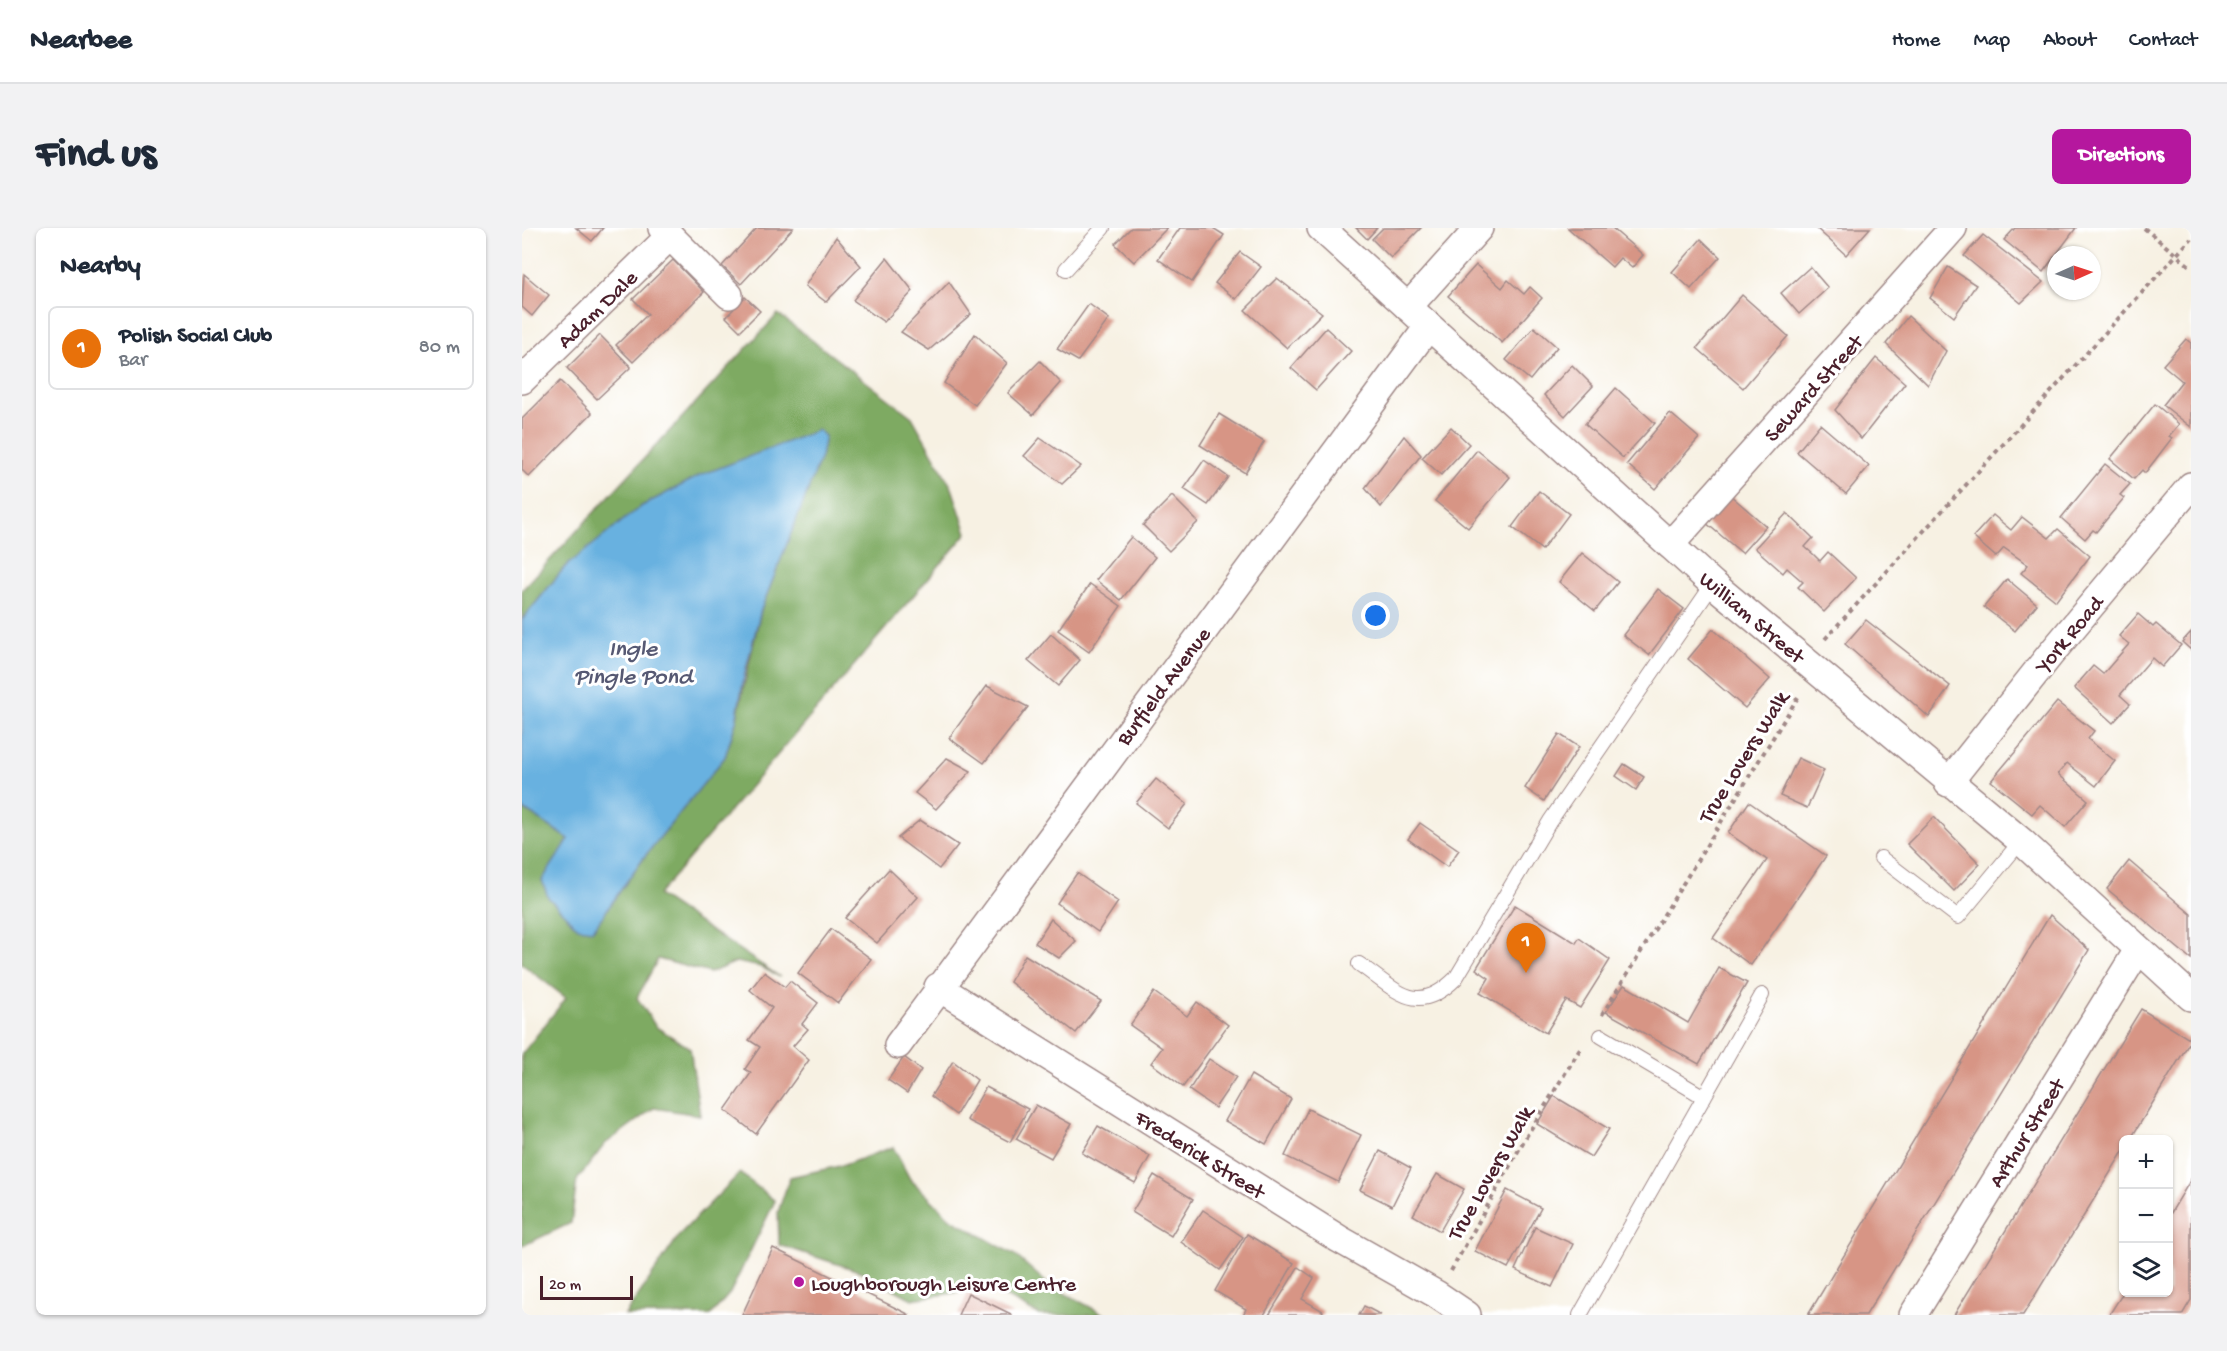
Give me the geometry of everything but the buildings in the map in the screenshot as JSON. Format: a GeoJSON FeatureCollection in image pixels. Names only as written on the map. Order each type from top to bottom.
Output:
{"type":"FeatureCollection","features":[{"type":"Feature","properties":{"kind":"street","name":"William Street"},"geometry":{"type":"LineString","coordinates":[[1321,228],[1713,584],[1948,783],[2021,841],[2191,997]]}},
{"type":"Feature","properties":{"kind":"street"},"geometry":{"type":"LineString","coordinates":[[1408,307],[1479,228]]}},
{"type":"Feature","properties":{"kind":"street","name":"Seward Street"},"geometry":{"type":"LineString","coordinates":[[1670,545],[1953,228]]}},
{"type":"Feature","properties":{"kind":"street","name":"Adam Dale"},"geometry":{"type":"LineString","coordinates":[[522,380],[666,232],[729,295]]}},
{"type":"Feature","properties":{"kind":"street","name":"Burfield Avenue"},"geometry":{"type":"LineString","coordinates":[[898,1045],[938,987],[1428,327]]}},
{"type":"Feature","properties":{"kind":"street","name":"York Road"},"geometry":{"type":"LineString","coordinates":[[1948,783],[2049,656],[2191,486]]}},
{"type":"Feature","properties":{"kind":"street","name":"Arthur Street"},"geometry":{"type":"LineString","coordinates":[[1913,1315],[2138,950]]}},
{"type":"Feature","properties":{"kind":"street","name":"Frederick Street"},"geometry":{"type":"LineString","coordinates":[[938,987],[1339,1239],[1436,1294],[1467,1315]]}},
{"type":"Feature","properties":{"kind":"lane"},"geometry":{"type":"LineString","coordinates":[[1066,269],[1103,228]]}},
{"type":"Feature","properties":{"kind":"lane"},"geometry":{"type":"LineString","coordinates":[[1359,964],[1401,994],[1419,999],[1441,993],[1456,978],[1550,821],[1713,584]]}},
{"type":"Feature","properties":{"kind":"lane"},"geometry":{"type":"LineString","coordinates":[[1881,858],[1958,917],[2021,841]]}},
{"type":"Feature","properties":{"kind":"lane"},"geometry":{"type":"LineString","coordinates":[[1580,1315],[1762,995]]}},
{"type":"Feature","properties":{"kind":"lane"},"geometry":{"type":"LineString","coordinates":[[1598,1030],[1704,1097]]}},
{"type":"Feature","properties":{"kind":"path"},"geometry":{"type":"LineString","coordinates":[[2144,228],[2191,267]]}},
{"type":"Feature","properties":{"kind":"path"},"geometry":{"type":"LineString","coordinates":[[1805,660],[2191,239]]}},
{"type":"Feature","properties":{"kind":"path","name":"True Lovers Walk"},"geometry":{"type":"LineString","coordinates":[[1598,1030],[1803,689],[1805,660]]}},
{"type":"Feature","properties":{"kind":"path","name":"True Lovers Walk"},"geometry":{"type":"LineString","coordinates":[[1436,1294],[1526,1137],[1583,1046]]}},
{"type":"Feature","properties":{"kind":"green space"},"geometry":{"type":"Polygon","coordinates":[[[778,314],[912,417],[952,488],[967,533],[658,895],[780,977],[761,967],[736,962],[710,973],[658,959],[637,998],[656,1027],[690,1048],[700,1115],[654,1108],[605,1144],[577,1180],[571,1223],[522,1246],[522,1054],[566,998],[522,964],[522,808],[570,839],[593,929],[641,861],[725,757],[736,722],[761,610],[778,566],[818,430],[565,567],[522,620],[522,590],[778,314]]]}},
{"type":"Feature","properties":{"kind":"green space"},"geometry":{"type":"Polygon","coordinates":[[[893,1147],[910,1179],[950,1218],[1015,1255],[1049,1285],[1105,1315],[1039,1315],[990,1288],[912,1299],[862,1272],[779,1245],[778,1212],[790,1177],[844,1165],[893,1147]]]}},
{"type":"Feature","properties":{"kind":"green space"},"geometry":{"type":"Polygon","coordinates":[[[740,1173],[775,1201],[730,1293],[711,1315],[625,1315],[680,1234],[740,1173]]]}},
{"type":"Feature","properties":{"kind":"water","name":"Ingle Pingle Pond"},"geometry":{"type":"Polygon","coordinates":[[[818,430],[825,436],[821,457],[761,610],[744,677],[736,722],[725,757],[641,861],[593,930],[578,928],[548,897],[542,880],[569,839],[522,808],[522,620],[565,567],[640,507],[701,475],[818,430]]]}},
{"type":"Feature","properties":{"kind":"place","name":"Polish Social Club"},"geometry":{"type":"Point","coordinates":[1526,973]}},
{"type":"Feature","properties":{"kind":"place","name":"Loughborough Leisure Centre"},"geometry":{"type":"Point","coordinates":[799,1282]}}]}
